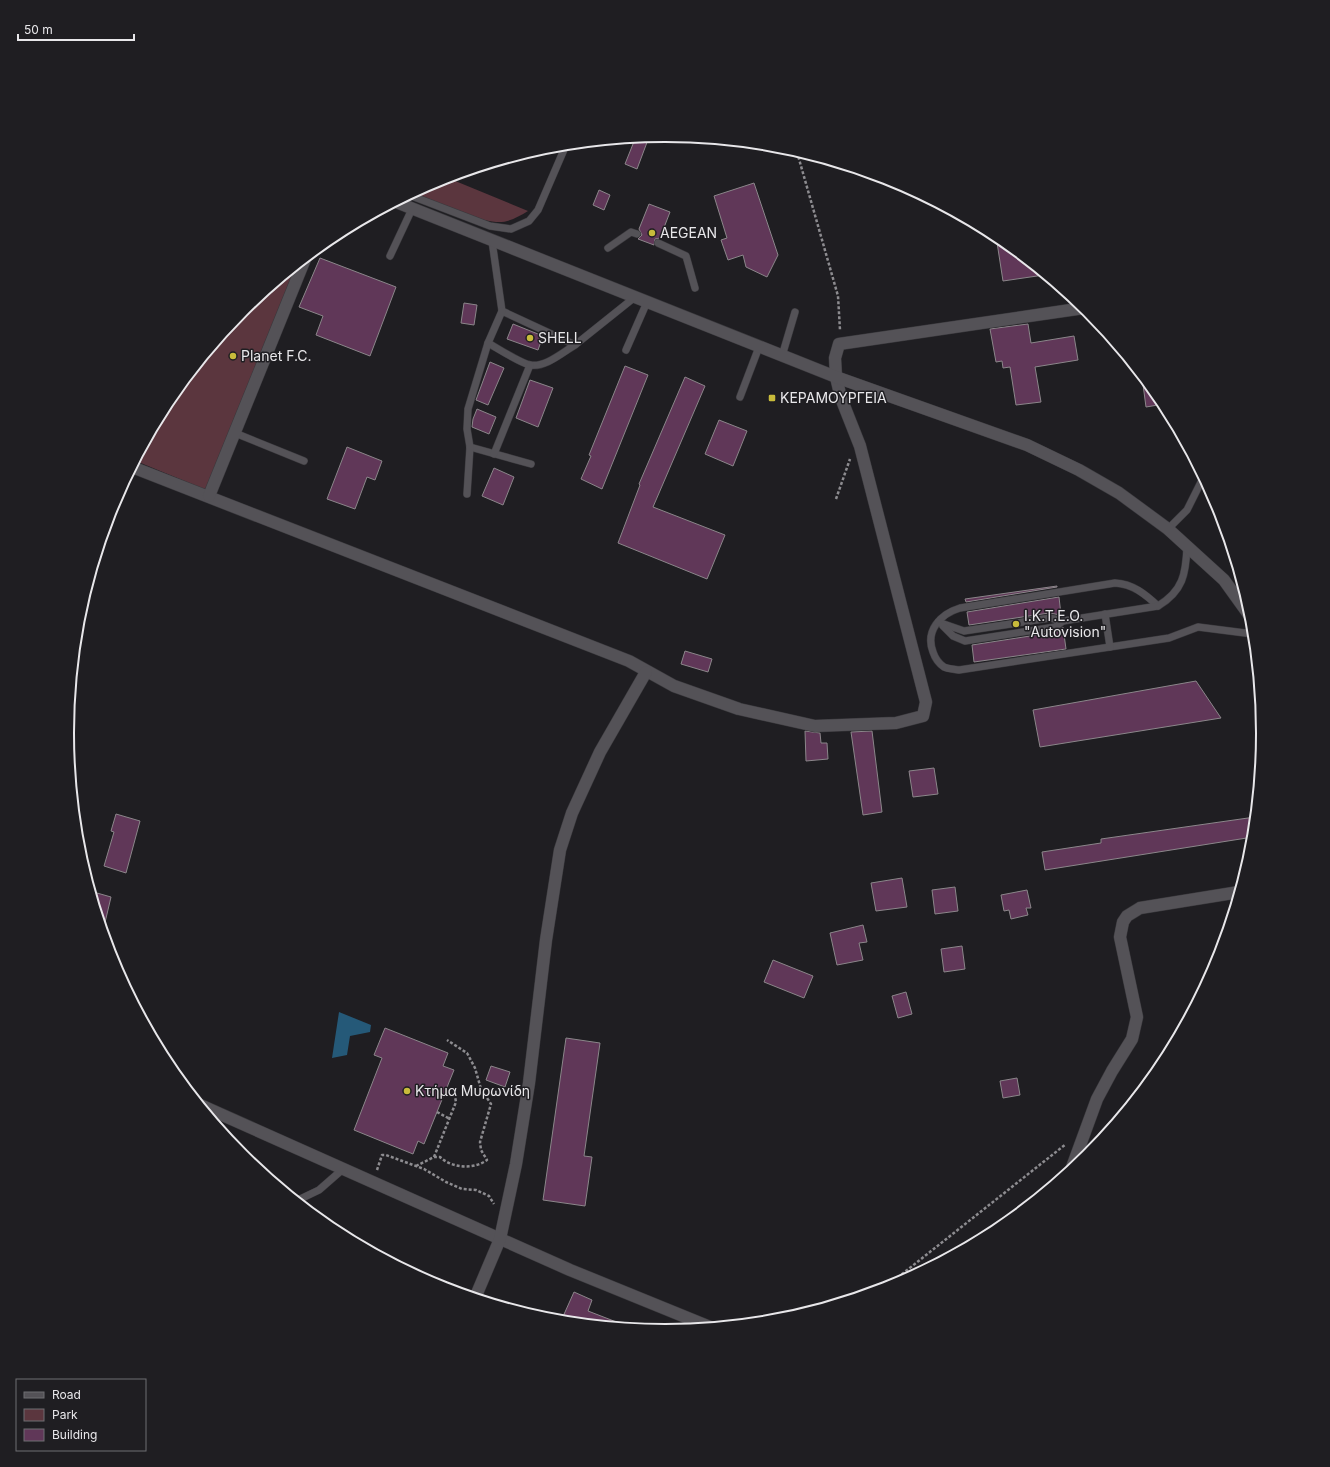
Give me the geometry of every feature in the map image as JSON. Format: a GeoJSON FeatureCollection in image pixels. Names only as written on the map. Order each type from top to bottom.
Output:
{"type":"FeatureCollection","features":[{"type":"Feature","properties":{"kind":"street"},"geometry":{"type":"LineString","coordinates":[[402,204],[836,377],[1028,445],[1079,470],[1119,493],[1168,528],[1224,580],[1242,605]]}},
{"type":"Feature","properties":{"kind":"street"},"geometry":{"type":"LineString","coordinates":[[209,496],[303,267]]}},
{"type":"Feature","properties":{"kind":"street"},"geometry":{"type":"LineString","coordinates":[[137,469],[629,661],[646,672],[674,686],[739,708],[815,726],[896,723],[923,716],[926,702],[860,446],[841,398],[836,377],[835,358],[839,344],[1076,309]]}},
{"type":"Feature","properties":{"kind":"street"},"geometry":{"type":"LineString","coordinates":[[477,1294],[500,1239],[516,1164],[527,1091],[546,940],[560,850],[572,813],[600,752],[646,672]]}},
{"type":"Feature","properties":{"kind":"street"},"geometry":{"type":"LineString","coordinates":[[1075,1158],[1098,1099],[1112,1071],[1132,1039],[1137,1017],[1120,937],[1123,922],[1127,916],[1140,908],[1234,893]]}},
{"type":"Feature","properties":{"kind":"street"},"geometry":{"type":"LineString","coordinates":[[210,1109],[500,1239],[701,1323]]}},
{"type":"Feature","properties":{"kind":"lane"},"geometry":{"type":"LineString","coordinates":[[416,198],[490,226],[511,229],[529,221],[563,152]]}},
{"type":"Feature","properties":{"kind":"lane"},"geometry":{"type":"LineString","coordinates":[[390,256],[412,208]]}},
{"type":"Feature","properties":{"kind":"lane"},"geometry":{"type":"LineString","coordinates":[[608,248],[631,232],[637,234]]}},
{"type":"Feature","properties":{"kind":"lane"},"geometry":{"type":"LineString","coordinates":[[467,494],[470,447],[467,429],[468,409],[488,343],[502,311],[492,241]]}},
{"type":"Feature","properties":{"kind":"lane"},"geometry":{"type":"LineString","coordinates":[[658,243],[686,256],[695,288]]}},
{"type":"Feature","properties":{"kind":"lane"},"geometry":{"type":"LineString","coordinates":[[488,343],[530,365],[540,364],[575,345],[635,297]]}},
{"type":"Feature","properties":{"kind":"lane"},"geometry":{"type":"LineString","coordinates":[[626,350],[647,302]]}},
{"type":"Feature","properties":{"kind":"lane"},"geometry":{"type":"LineString","coordinates":[[502,311],[575,345]]}},
{"type":"Feature","properties":{"kind":"lane"},"geometry":{"type":"LineString","coordinates":[[782,356],[795,312]]}},
{"type":"Feature","properties":{"kind":"lane"},"geometry":{"type":"LineString","coordinates":[[740,397],[759,347]]}},
{"type":"Feature","properties":{"kind":"lane"},"geometry":{"type":"LineString","coordinates":[[494,454],[530,365]]}},
{"type":"Feature","properties":{"kind":"lane"},"geometry":{"type":"LineString","coordinates":[[235,433],[304,461]]}},
{"type":"Feature","properties":{"kind":"lane"},"geometry":{"type":"LineString","coordinates":[[470,447],[531,464]]}},
{"type":"Feature","properties":{"kind":"lane"},"geometry":{"type":"LineString","coordinates":[[1168,528],[1187,510],[1200,483]]}},
{"type":"Feature","properties":{"kind":"lane"},"geometry":{"type":"LineString","coordinates":[[938,622],[964,631],[1050,618],[1063,621],[1158,606],[1170,599],[1183,581],[1187,566],[1187,545]]}},
{"type":"Feature","properties":{"kind":"lane"},"geometry":{"type":"LineString","coordinates":[[1158,606],[1147,596],[1132,586],[1115,583],[960,608],[949,613],[932,629],[930,636],[931,648],[936,659],[944,667],[959,670],[1169,638],[1198,627],[1247,633]]}},
{"type":"Feature","properties":{"kind":"lane"},"geometry":{"type":"LineString","coordinates":[[1105,614],[1110,647]]}},
{"type":"Feature","properties":{"kind":"lane"},"geometry":{"type":"LineString","coordinates":[[301,1199],[319,1190],[342,1169]]}},
{"type":"Feature","properties":{"kind":"path"},"geometry":{"type":"LineString","coordinates":[[799,158],[838,296],[840,328],[839,344]]}},
{"type":"Feature","properties":{"kind":"path"},"geometry":{"type":"LineString","coordinates":[[836,499],[846,466],[860,446]]}},
{"type":"Feature","properties":{"kind":"path"},"geometry":{"type":"LineString","coordinates":[[416,1166],[440,1157],[447,1163],[459,1166],[472,1166],[487,1160],[481,1150],[480,1142],[491,1104],[481,1089],[475,1068],[467,1053],[447,1040]]}},
{"type":"Feature","properties":{"kind":"path"},"geometry":{"type":"LineString","coordinates":[[434,1158],[456,1102],[454,1091]]}},
{"type":"Feature","properties":{"kind":"path"},"geometry":{"type":"LineString","coordinates":[[437,1112],[450,1119]]}},
{"type":"Feature","properties":{"kind":"path"},"geometry":{"type":"LineString","coordinates":[[899,1276],[1068,1142]]}},
{"type":"Feature","properties":{"kind":"path"},"geometry":{"type":"LineString","coordinates":[[376,1170],[382,1156],[386,1155],[416,1166],[462,1189],[476,1190],[489,1196],[495,1206]]}},
{"type":"Feature","properties":{"kind":"green space"},"geometry":{"type":"Polygon","coordinates":[[[455,181],[528,211],[509,221],[496,222],[478,218],[420,196],[455,181]]]}},
{"type":"Feature","properties":{"kind":"green space","name":"Planet F.C."},"geometry":{"type":"Polygon","coordinates":[[[296,272],[206,490],[140,463],[153,438],[196,374],[247,316],[275,289],[296,272]]]}},
{"type":"Feature","properties":{"kind":"water"},"geometry":{"type":"Polygon","coordinates":[[[339,1012],[371,1025],[370,1032],[350,1036],[347,1055],[332,1058],[339,1012]]]}},
{"type":"Feature","properties":{"kind":"building"},"geometry":{"type":"Polygon","coordinates":[[[647,143],[637,169],[625,164],[633,144],[647,143]]]}},
{"type":"Feature","properties":{"kind":"building"},"geometry":{"type":"Polygon","coordinates":[[[754,183],[778,255],[767,277],[746,267],[743,255],[728,260],[721,240],[727,238],[714,196],[754,183]]]}},
{"type":"Feature","properties":{"kind":"building"},"geometry":{"type":"Polygon","coordinates":[[[599,190],[610,195],[604,210],[593,205],[599,190]]]}},
{"type":"Feature","properties":{"kind":"building"},"geometry":{"type":"Polygon","coordinates":[[[649,204],[670,212],[660,238],[655,239],[654,245],[638,239],[642,235],[639,229],[649,204]]]}},
{"type":"Feature","properties":{"kind":"building"},"geometry":{"type":"Polygon","coordinates":[[[997,245],[1039,276],[1003,281],[997,245]]]}},
{"type":"Feature","properties":{"kind":"building"},"geometry":{"type":"Polygon","coordinates":[[[320,258],[396,287],[370,356],[316,335],[323,316],[299,307],[320,258]]]}},
{"type":"Feature","properties":{"kind":"building"},"geometry":{"type":"Polygon","coordinates":[[[464,303],[477,305],[474,325],[461,323],[464,303]]]}},
{"type":"Feature","properties":{"kind":"building"},"geometry":{"type":"Polygon","coordinates":[[[513,324],[543,336],[538,350],[507,339],[513,324]]]}},
{"type":"Feature","properties":{"kind":"building"},"geometry":{"type":"Polygon","coordinates":[[[1028,324],[1031,343],[1074,336],[1078,360],[1035,367],[1041,402],[1016,405],[1010,367],[1003,368],[1002,361],[996,362],[990,329],[1028,324]]]}},
{"type":"Feature","properties":{"kind":"building"},"geometry":{"type":"Polygon","coordinates":[[[490,362],[504,368],[488,405],[476,400],[490,362]]]}},
{"type":"Feature","properties":{"kind":"building"},"geometry":{"type":"Polygon","coordinates":[[[625,366],[648,375],[602,489],[581,479],[591,456],[589,455],[625,366]]]}},
{"type":"Feature","properties":{"kind":"building"},"geometry":{"type":"Polygon","coordinates":[[[685,377],[705,386],[653,507],[725,535],[707,579],[618,543],[640,485],[639,484],[685,377]]]}},
{"type":"Feature","properties":{"kind":"building"},"geometry":{"type":"Polygon","coordinates":[[[530,380],[553,388],[538,427],[516,418],[530,380]]]}},
{"type":"Feature","properties":{"kind":"building"},"geometry":{"type":"Polygon","coordinates":[[[1143,387],[1156,405],[1146,407],[1143,387]]]}},
{"type":"Feature","properties":{"kind":"building"},"geometry":{"type":"Polygon","coordinates":[[[477,409],[496,417],[489,434],[472,427],[477,409]]]}},
{"type":"Feature","properties":{"kind":"building"},"geometry":{"type":"Polygon","coordinates":[[[719,420],[747,431],[733,466],[705,454],[719,420]]]}},
{"type":"Feature","properties":{"kind":"building"},"geometry":{"type":"Polygon","coordinates":[[[347,447],[382,461],[375,480],[367,477],[355,509],[327,499],[347,447]]]}},
{"type":"Feature","properties":{"kind":"building"},"geometry":{"type":"Polygon","coordinates":[[[494,468],[514,477],[503,505],[482,496],[494,468]]]}},
{"type":"Feature","properties":{"kind":"building"},"geometry":{"type":"Polygon","coordinates":[[[1057,586],[966,602],[965,599],[1057,586]]]}},
{"type":"Feature","properties":{"kind":"building"},"geometry":{"type":"Polygon","coordinates":[[[1059,597],[1061,615],[1049,613],[969,625],[967,612],[1059,597]]]}},
{"type":"Feature","properties":{"kind":"building"},"geometry":{"type":"Polygon","coordinates":[[[1063,627],[1066,649],[974,662],[972,645],[1056,632],[1063,627]]]}},
{"type":"Feature","properties":{"kind":"building"},"geometry":{"type":"Polygon","coordinates":[[[685,651],[712,659],[708,672],[681,664],[685,651]]]}},
{"type":"Feature","properties":{"kind":"building"},"geometry":{"type":"Polygon","coordinates":[[[1196,681],[1221,718],[1040,747],[1033,710],[1196,681]]]}},
{"type":"Feature","properties":{"kind":"building"},"geometry":{"type":"Polygon","coordinates":[[[805,731],[820,733],[821,743],[827,743],[828,759],[806,761],[805,731]]]}},
{"type":"Feature","properties":{"kind":"building"},"geometry":{"type":"Polygon","coordinates":[[[872,731],[882,812],[863,815],[851,732],[872,731]]]}},
{"type":"Feature","properties":{"kind":"building"},"geometry":{"type":"Polygon","coordinates":[[[934,768],[938,794],[913,797],[909,771],[934,768]]]}},
{"type":"Feature","properties":{"kind":"building"},"geometry":{"type":"Polygon","coordinates":[[[116,814],[140,821],[126,873],[104,866],[114,832],[111,831],[116,814]]]}},
{"type":"Feature","properties":{"kind":"building"},"geometry":{"type":"Polygon","coordinates":[[[1250,818],[1247,838],[1045,870],[1042,852],[1101,843],[1101,839],[1250,818]]]}},
{"type":"Feature","properties":{"kind":"building"},"geometry":{"type":"Polygon","coordinates":[[[902,878],[907,907],[876,911],[871,883],[902,878]]]}},
{"type":"Feature","properties":{"kind":"building"},"geometry":{"type":"Polygon","coordinates":[[[955,887],[958,911],[935,914],[932,890],[955,887]]]}},
{"type":"Feature","properties":{"kind":"building"},"geometry":{"type":"Polygon","coordinates":[[[1027,890],[1031,908],[1026,908],[1028,915],[1011,919],[1009,910],[1004,911],[1001,895],[1027,890]]]}},
{"type":"Feature","properties":{"kind":"building"},"geometry":{"type":"Polygon","coordinates":[[[97,893],[111,897],[105,923],[97,893]]]}},
{"type":"Feature","properties":{"kind":"building"},"geometry":{"type":"Polygon","coordinates":[[[863,925],[867,942],[859,943],[863,960],[837,965],[830,933],[863,925]]]}},
{"type":"Feature","properties":{"kind":"building"},"geometry":{"type":"Polygon","coordinates":[[[962,946],[965,969],[944,972],[941,949],[962,946]]]}},
{"type":"Feature","properties":{"kind":"building"},"geometry":{"type":"Polygon","coordinates":[[[773,960],[813,976],[804,998],[764,982],[773,960]]]}},
{"type":"Feature","properties":{"kind":"building"},"geometry":{"type":"Polygon","coordinates":[[[906,992],[912,1014],[898,1018],[892,996],[906,992]]]}},
{"type":"Feature","properties":{"kind":"building","name":"Κτήμα Μυρωνίδη"},"geometry":{"type":"Polygon","coordinates":[[[385,1028],[448,1053],[443,1066],[454,1070],[424,1144],[418,1141],[413,1154],[354,1130],[382,1058],[374,1055],[385,1028]]]}},
{"type":"Feature","properties":{"kind":"building"},"geometry":{"type":"Polygon","coordinates":[[[566,1038],[600,1043],[584,1156],[592,1157],[585,1206],[543,1200],[566,1038]]]}},
{"type":"Feature","properties":{"kind":"building"},"geometry":{"type":"Polygon","coordinates":[[[491,1066],[510,1072],[505,1087],[486,1080],[491,1066]]]}},
{"type":"Feature","properties":{"kind":"building"},"geometry":{"type":"Polygon","coordinates":[[[1017,1078],[1020,1095],[1003,1098],[1000,1081],[1017,1078]]]}},
{"type":"Feature","properties":{"kind":"building"},"geometry":{"type":"Polygon","coordinates":[[[574,1292],[592,1300],[588,1311],[616,1322],[588,1319],[564,1315],[574,1292]]]}},
{"type":"Feature","properties":{"kind":"place","name":"AEGEAN"},"geometry":{"type":"Point","coordinates":[652,233]}},
{"type":"Feature","properties":{"kind":"place","name":"SHELL"},"geometry":{"type":"Point","coordinates":[530,338]}},
{"type":"Feature","properties":{"kind":"place","name":"Planet F.C."},"geometry":{"type":"Point","coordinates":[233,356]}},
{"type":"Feature","properties":{"kind":"place","name":"ΚΕΡΑΜΟΥΡΓΕΙΑ"},"geometry":{"type":"Point","coordinates":[772,398]}},
{"type":"Feature","properties":{"kind":"place","name":"I.Κ.Τ.Ε.Ο. \"Autovision\""},"geometry":{"type":"Point","coordinates":[1016,624]}},
{"type":"Feature","properties":{"kind":"place","name":"Κτήμα Μυρωνίδη"},"geometry":{"type":"Point","coordinates":[407,1091]}}]}
